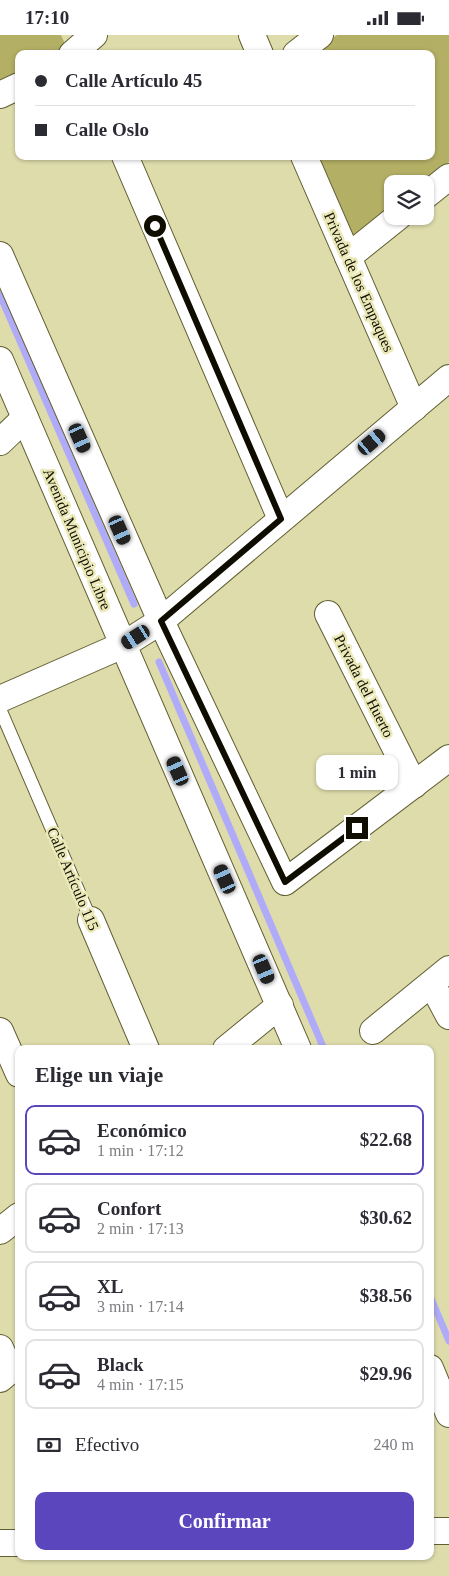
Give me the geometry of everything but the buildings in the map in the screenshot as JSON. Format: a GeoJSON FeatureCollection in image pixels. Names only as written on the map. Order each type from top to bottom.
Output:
{"type":"FeatureCollection","features":[{"type":"Feature","properties":{"kind":"street"},"geometry":{"type":"LineString","coordinates":[[252,35],[258,50]]}},
{"type":"Feature","properties":{"kind":"street"},"geometry":{"type":"LineString","coordinates":[[301,50],[320,35]]}},
{"type":"Feature","properties":{"kind":"street"},"geometry":{"type":"LineString","coordinates":[[0,95],[15,89]]}},
{"type":"Feature","properties":{"kind":"street"},"geometry":{"type":"LineString","coordinates":[[127,160],[281,519]]}},
{"type":"Feature","properties":{"kind":"street","name":"Privada de los Empaques"},"geometry":{"type":"LineString","coordinates":[[306,160],[414,407]]}},
{"type":"Feature","properties":{"kind":"street"},"geometry":{"type":"LineString","coordinates":[[434,189],[449,177]]}},
{"type":"Feature","properties":{"kind":"street"},"geometry":{"type":"LineString","coordinates":[[348,257],[388,225]]}},
{"type":"Feature","properties":{"kind":"street"},"geometry":{"type":"LineString","coordinates":[[0,255],[161,621],[285,882],[449,758]]}},
{"type":"Feature","properties":{"kind":"street","name":"Avenida Municipio Libre"},"geometry":{"type":"LineString","coordinates":[[0,360],[296,1045]]}},
{"type":"Feature","properties":{"kind":"street"},"geometry":{"type":"LineString","coordinates":[[0,699],[123,645],[161,621],[449,378]]}},
{"type":"Feature","properties":{"kind":"street"},"geometry":{"type":"LineString","coordinates":[[0,442],[25,418]]}},
{"type":"Feature","properties":{"kind":"street","name":"Privada del Huerto"},"geometry":{"type":"LineString","coordinates":[[328,613],[414,785]]}},
{"type":"Feature","properties":{"kind":"street","name":"Calle Artículo 115"},"geometry":{"type":"LineString","coordinates":[[91,920],[144,1045]]}},
{"type":"Feature","properties":{"kind":"street"},"geometry":{"type":"LineString","coordinates":[[373,1031],[440,977],[449,1016]]}},
{"type":"Feature","properties":{"kind":"street"},"geometry":{"type":"LineString","coordinates":[[231,1045],[280,1005]]}},
{"type":"Feature","properties":{"kind":"street"},"geometry":{"type":"LineString","coordinates":[[0,1031],[15,1064]]}},
{"type":"Feature","properties":{"kind":"street"},"geometry":{"type":"LineString","coordinates":[[0,1231],[15,1219]]}},
{"type":"Feature","properties":{"kind":"street"},"geometry":{"type":"LineString","coordinates":[[434,1378],[449,1414]]}},
{"type":"Feature","properties":{"kind":"street"},"geometry":{"type":"LineString","coordinates":[[434,1531],[449,1531]]}},
{"type":"Feature","properties":{"kind":"street"},"geometry":{"type":"LineString","coordinates":[[0,1543],[15,1543]]}},
{"type":"Feature","properties":{"kind":"lane","name":"Calle Artículo 115"},"geometry":{"type":"LineString","coordinates":[[0,709],[91,920]]}},
{"type":"Feature","properties":{"kind":"shaded area"},"geometry":{"type":"Polygon","coordinates":[[[0,35],[61,35],[67,48],[64,50],[15,50],[15,81],[0,87],[0,35]]]}},
{"type":"Feature","properties":{"kind":"shaded area"},"geometry":{"type":"Polygon","coordinates":[[[337,35],[449,35],[449,162],[432,175],[384,175],[384,211],[344,242],[310,160],[435,160],[435,50],[318,50],[337,35]]]}},
{"type":"Feature","properties":{"kind":"waterway"},"geometry":{"type":"LineString","coordinates":[[0,295],[134,604]]}},
{"type":"Feature","properties":{"kind":"waterway"},"geometry":{"type":"LineString","coordinates":[[159,662],[322,1045]]}},
{"type":"Feature","properties":{"kind":"waterway"},"geometry":{"type":"LineString","coordinates":[[434,1305],[449,1341]]}},
{"type":"Feature","properties":{"kind":"route"},"geometry":{"type":"LineString","coordinates":[[155,226],[281,519],[161,621],[285,882],[357,828]]}}]}
